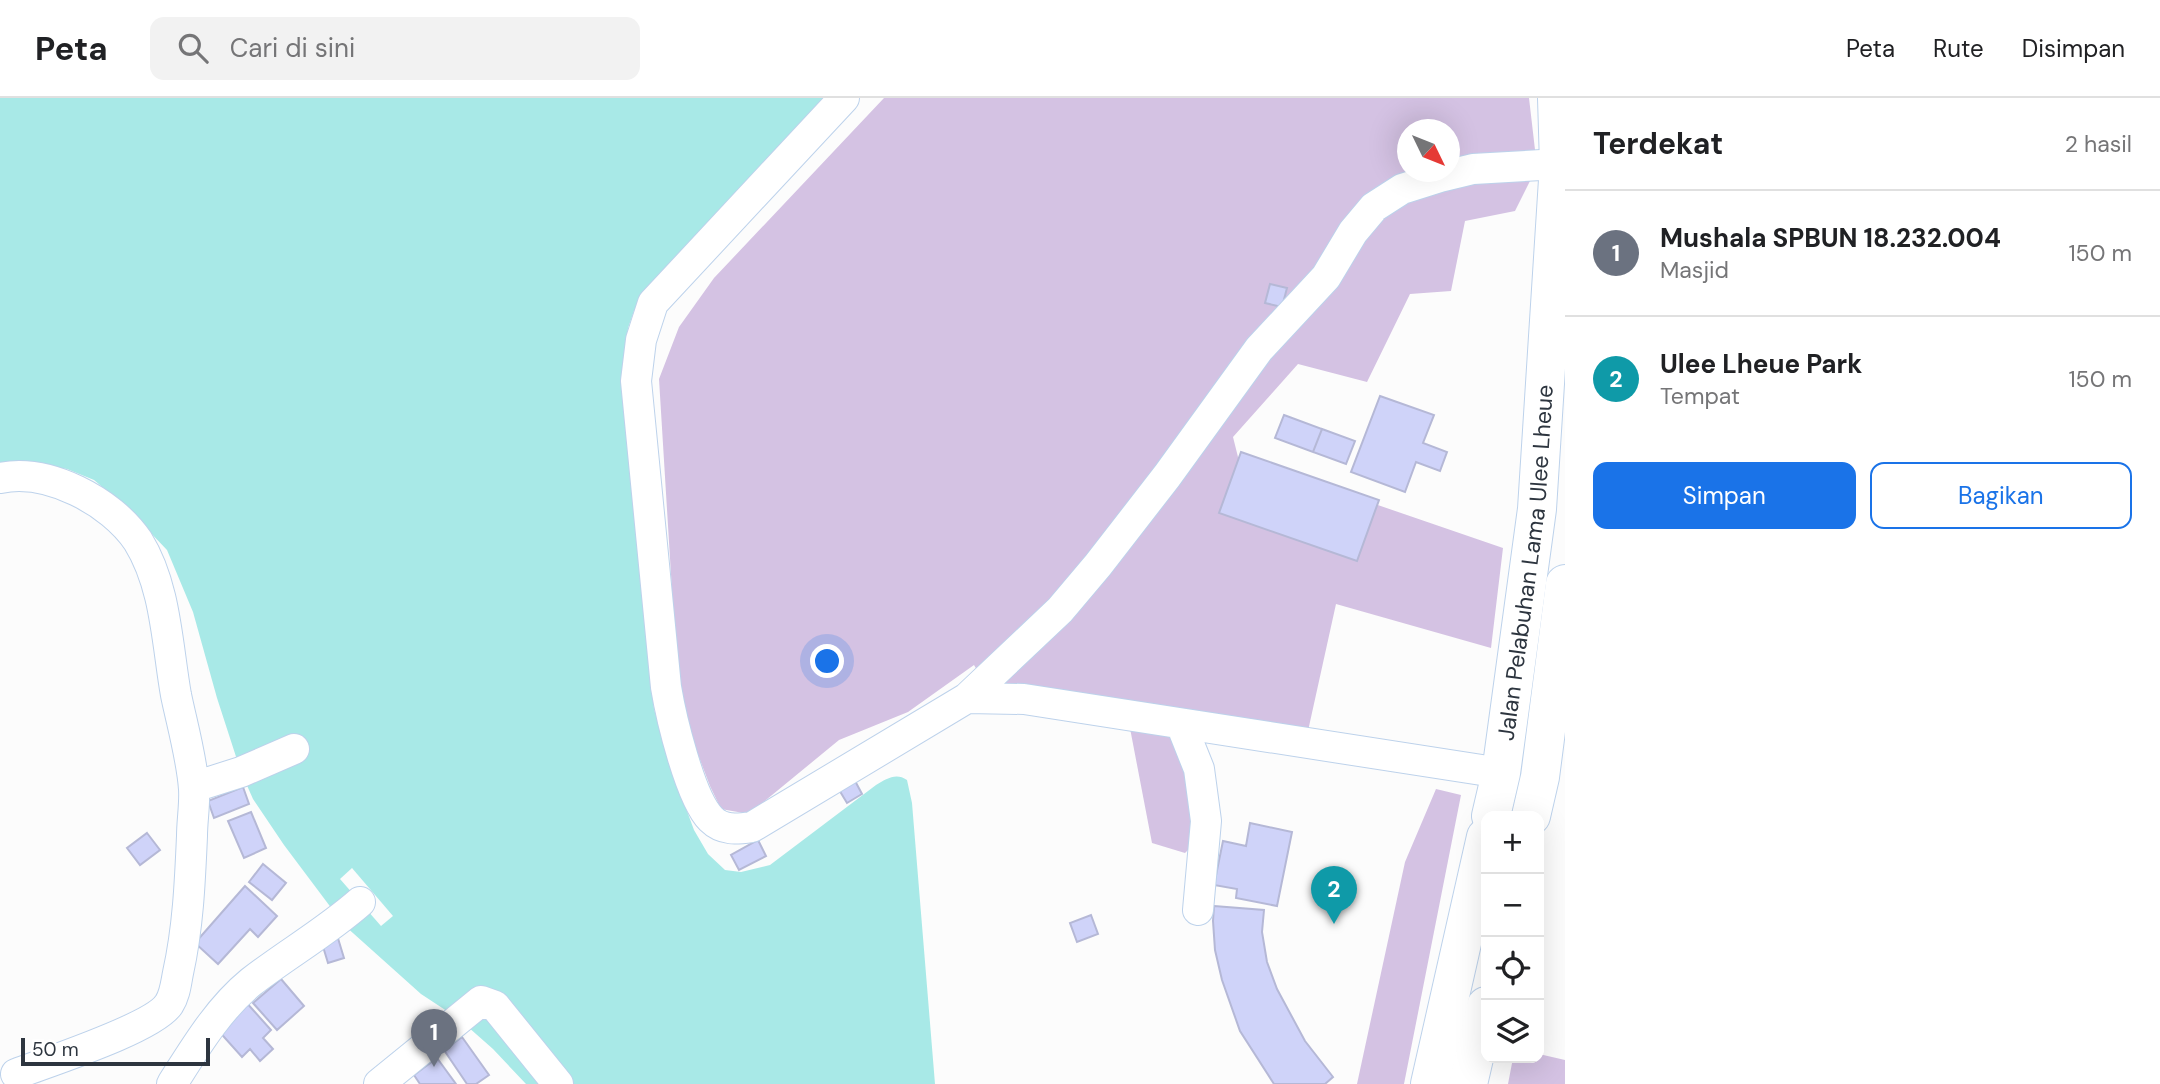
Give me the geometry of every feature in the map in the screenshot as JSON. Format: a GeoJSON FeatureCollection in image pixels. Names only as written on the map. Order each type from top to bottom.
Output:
{"type":"FeatureCollection","features":[{"type":"Feature","properties":{"kind":"highway","name":"Jalan Pelabuhan Lama Ulee Lheue"},"geometry":{"type":"LineString","coordinates":[[1492,811],[1501,773],[1537,509],[1559,164],[1557,98]]}},
{"type":"Feature","properties":{"kind":"highway","name":"Jalan Pelabuhan Lama Ulee Lheue"},"geometry":{"type":"LineString","coordinates":[[1532,811],[1540,777],[1565,584]]}},
{"type":"Feature","properties":{"kind":"highway"},"geometry":{"type":"LineString","coordinates":[[1501,773],[1540,777]]}},
{"type":"Feature","properties":{"kind":"highway"},"geometry":{"type":"LineString","coordinates":[[1430,1084],[1481,859]]}},
{"type":"Feature","properties":{"kind":"highway"},"geometry":{"type":"LineString","coordinates":[[1468,1084],[1481,1028]]}},
{"type":"Feature","properties":{"kind":"street"},"geometry":{"type":"LineString","coordinates":[[844,98],[653,303],[646,321],[636,381],[664,673],[671,719],[684,760],[709,817],[734,830],[752,827],[967,698],[1060,610],[1167,476],[1259,349],[1326,277],[1353,232],[1374,207],[1402,189],[1473,169],[1559,164]]}},
{"type":"Feature","properties":{"kind":"street"},"geometry":{"type":"LineString","coordinates":[[0,478],[12,475],[59,483],[86,495],[116,517],[137,540],[150,564],[166,622],[174,684],[194,788],[189,899],[182,955],[170,1003],[162,1013],[141,1026],[18,1074]]}},
{"type":"Feature","properties":{"kind":"street"},"geometry":{"type":"LineString","coordinates":[[967,698],[1024,699],[1501,773]]}},
{"type":"Feature","properties":{"kind":"street"},"geometry":{"type":"LineString","coordinates":[[1181,724],[1199,768],[1206,821],[1198,910]]}},
{"type":"Feature","properties":{"kind":"street"},"geometry":{"type":"LineString","coordinates":[[194,788],[241,772],[294,749]]}},
{"type":"Feature","properties":{"kind":"street"},"geometry":{"type":"LineString","coordinates":[[172,1084],[211,1025],[250,983],[340,920],[360,902]]}},
{"type":"Feature","properties":{"kind":"street"},"geometry":{"type":"LineString","coordinates":[[379,1084],[481,1001],[495,1006],[558,1084]]}},
{"type":"Feature","properties":{"kind":"street"},"geometry":{"type":"LineString","coordinates":[[170,1003],[211,1025]]}},
{"type":"Feature","properties":{"kind":"shaded area"},"geometry":{"type":"Polygon","coordinates":[[[884,98],[1529,98],[1537,167],[1515,211],[1465,221],[1451,291],[1410,294],[1367,382],[1298,364],[1233,437],[1238,457],[1503,548],[1491,648],[1336,604],[1306,740],[1194,728],[1205,833],[1185,853],[1152,843],[1129,723],[1000,709],[974,665],[908,712],[839,740],[749,814],[721,809],[679,705],[659,379],[679,327],[714,278],[884,98]]]}},
{"type":"Feature","properties":{"kind":"shaded area"},"geometry":{"type":"Polygon","coordinates":[[[1436,789],[1461,795],[1404,1084],[1357,1084],[1405,862],[1436,789]]]}},
{"type":"Feature","properties":{"kind":"shaded area"},"geometry":{"type":"Polygon","coordinates":[[[1544,1055],[1565,1060],[1565,1084],[1508,1084],[1512,1063],[1544,1063],[1544,1055]]]}},
{"type":"Feature","properties":{"kind":"water"},"geometry":{"type":"Polygon","coordinates":[[[0,98],[835,98],[651,290],[634,311],[628,328],[624,373],[654,709],[671,768],[694,830],[708,854],[725,870],[741,872],[770,865],[876,785],[895,776],[907,780],[912,803],[935,1084],[526,1084],[493,1049],[459,1019],[421,994],[344,925],[253,799],[241,772],[217,698],[193,612],[167,550],[125,506],[94,480],[67,469],[33,464],[0,469],[0,98]]]}},
{"type":"Feature","properties":{"kind":"pier"},"geometry":{"type":"Polygon","coordinates":[[[352,868],[393,916],[381,926],[340,879],[352,868]]]}},
{"type":"Feature","properties":{"kind":"building"},"geometry":{"type":"Polygon","coordinates":[[[1270,284],[1287,288],[1282,307],[1265,303],[1270,284]]]}},
{"type":"Feature","properties":{"kind":"building"},"geometry":{"type":"Polygon","coordinates":[[[1380,396],[1434,415],[1423,443],[1447,452],[1440,471],[1416,462],[1405,492],[1351,472],[1380,396]]]}},
{"type":"Feature","properties":{"kind":"building"},"geometry":{"type":"Polygon","coordinates":[[[1284,415],[1322,429],[1313,452],[1275,438],[1284,415]]]}},
{"type":"Feature","properties":{"kind":"building"},"geometry":{"type":"Polygon","coordinates":[[[1322,429],[1355,441],[1346,464],[1313,452],[1322,429]]]}},
{"type":"Feature","properties":{"kind":"building"},"geometry":{"type":"Polygon","coordinates":[[[1241,452],[1379,500],[1357,561],[1219,513],[1241,452]]]}},
{"type":"Feature","properties":{"kind":"building"},"geometry":{"type":"Polygon","coordinates":[[[854,779],[862,794],[847,803],[838,788],[854,779]]]}},
{"type":"Feature","properties":{"kind":"building"},"geometry":{"type":"Polygon","coordinates":[[[243,787],[249,804],[214,818],[208,801],[243,787]]]}},
{"type":"Feature","properties":{"kind":"building"},"geometry":{"type":"Polygon","coordinates":[[[251,812],[266,848],[244,858],[228,821],[251,812]]]}},
{"type":"Feature","properties":{"kind":"building"},"geometry":{"type":"Polygon","coordinates":[[[1250,823],[1292,832],[1277,906],[1236,898],[1237,889],[1214,885],[1223,841],[1246,846],[1250,823]]]}},
{"type":"Feature","properties":{"kind":"building"},"geometry":{"type":"Polygon","coordinates":[[[147,833],[160,850],[140,865],[127,848],[147,833]]]}},
{"type":"Feature","properties":{"kind":"building"},"geometry":{"type":"Polygon","coordinates":[[[758,840],[766,856],[739,870],[731,855],[758,840]]]}},
{"type":"Feature","properties":{"kind":"building"},"geometry":{"type":"Polygon","coordinates":[[[263,864],[286,883],[272,900],[249,882],[263,864]]]}},
{"type":"Feature","properties":{"kind":"building"},"geometry":{"type":"Polygon","coordinates":[[[245,886],[277,916],[258,937],[250,929],[218,964],[195,943],[245,886]]]}},
{"type":"Feature","properties":{"kind":"building"},"geometry":{"type":"Polygon","coordinates":[[[1214,906],[1264,910],[1262,932],[1267,962],[1277,989],[1305,1041],[1333,1077],[1325,1084],[1274,1084],[1240,1031],[1222,980],[1215,950],[1214,906]]]}},
{"type":"Feature","properties":{"kind":"building"},"geometry":{"type":"Polygon","coordinates":[[[1091,915],[1098,934],[1077,942],[1070,923],[1091,915]]]}},
{"type":"Feature","properties":{"kind":"building"},"geometry":{"type":"Polygon","coordinates":[[[337,935],[344,958],[328,963],[321,940],[337,935]]]}},
{"type":"Feature","properties":{"kind":"building"},"geometry":{"type":"Polygon","coordinates":[[[281,979],[304,1006],[277,1030],[253,1003],[281,979]]]}},
{"type":"Feature","properties":{"kind":"building"},"geometry":{"type":"Polygon","coordinates":[[[245,1001],[271,1030],[263,1038],[273,1049],[260,1061],[250,1049],[242,1057],[216,1028],[245,1001]]]}},
{"type":"Feature","properties":{"kind":"building"},"geometry":{"type":"Polygon","coordinates":[[[462,1037],[489,1075],[476,1084],[467,1084],[444,1050],[462,1037]]]}},
{"type":"Feature","properties":{"kind":"building"},"geometry":{"type":"Polygon","coordinates":[[[437,1058],[456,1084],[420,1084],[414,1075],[437,1058]]]}},
{"type":"Feature","properties":{"kind":"place","name":"Ulee Lheue Park"},"geometry":{"type":"Point","coordinates":[1334,924]}},
{"type":"Feature","properties":{"kind":"place","name":"Mushala SPBUN 18.232.004"},"geometry":{"type":"Point","coordinates":[434,1067]}}]}
